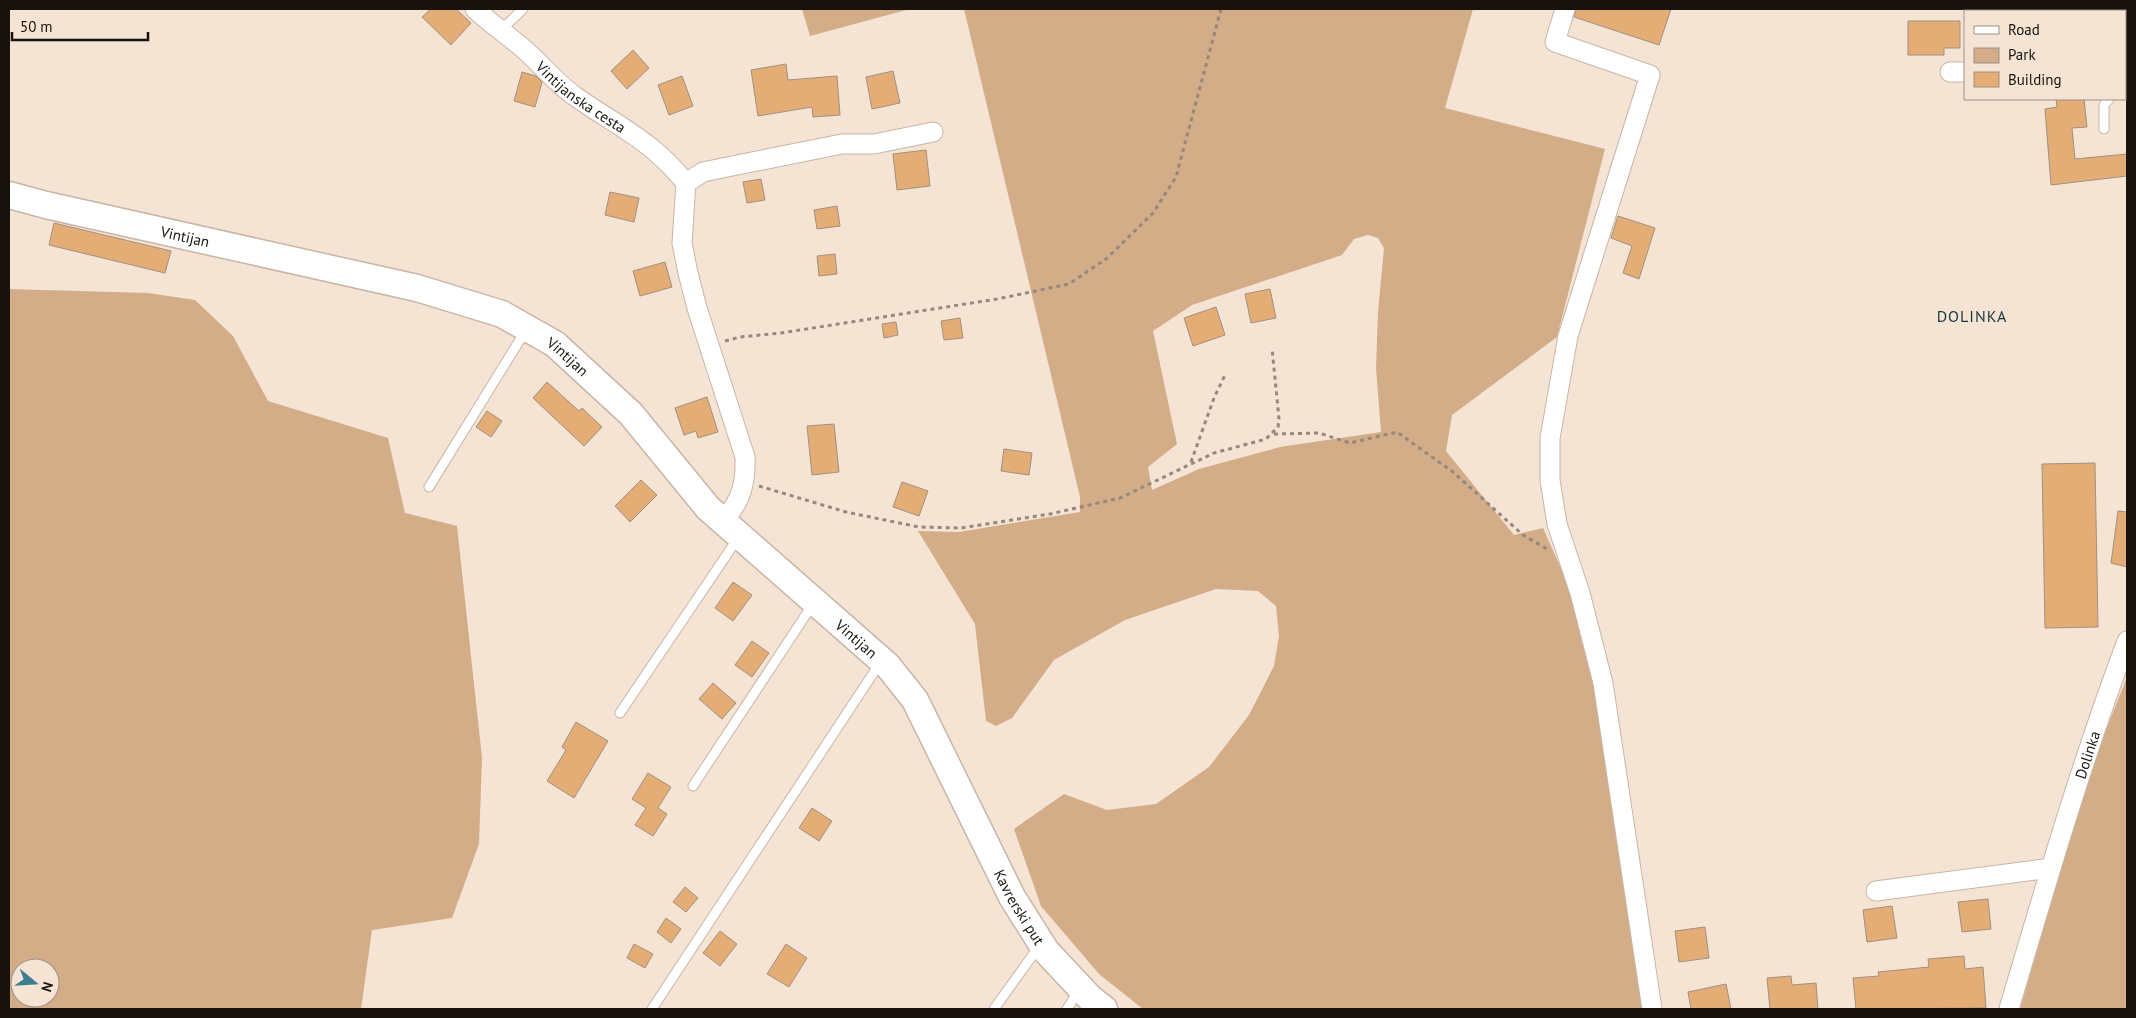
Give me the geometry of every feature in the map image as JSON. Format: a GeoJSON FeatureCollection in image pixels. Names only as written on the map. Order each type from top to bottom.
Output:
{"type":"FeatureCollection","features":[{"type":"Feature","properties":{"kind":"main road","name":"Vintijan"},"geometry":{"type":"LineString","coordinates":[[9,195],[46,205],[417,288],[502,314],[555,344],[631,414],[708,508],[881,661],[915,700],[957,787]]}},
{"type":"Feature","properties":{"kind":"main road","name":"Kavrerski put"},"geometry":{"type":"LineString","coordinates":[[957,787],[1012,897],[1074,999],[1104,1009]]}},
{"type":"Feature","properties":{"kind":"street","name":"Vintijanska cesta"},"geometry":{"type":"LineString","coordinates":[[476,9],[500,31],[524,48],[576,97],[645,141],[664,157],[686,183]]}},
{"type":"Feature","properties":{"kind":"street"},"geometry":{"type":"LineString","coordinates":[[1565,9],[1555,42],[1650,75],[1568,336],[1550,438],[1550,480],[1556,515],[1580,593],[1603,683],[1652,1009]]}},
{"type":"Feature","properties":{"kind":"street"},"geometry":{"type":"LineString","coordinates":[[731,528],[744,482],[745,457],[725,399],[711,346],[697,308],[682,243],[686,183],[703,172],[732,166],[842,144],[874,144],[933,132]]}},
{"type":"Feature","properties":{"kind":"street","name":"Dolinka"},"geometry":{"type":"LineString","coordinates":[[2009,1009],[2094,728],[2127,641]]}},
{"type":"Feature","properties":{"kind":"street"},"geometry":{"type":"LineString","coordinates":[[1876,891],[2051,868]]}},
{"type":"Feature","properties":{"kind":"lane"},"geometry":{"type":"LineString","coordinates":[[500,31],[522,9]]}},
{"type":"Feature","properties":{"kind":"lane"},"geometry":{"type":"LineString","coordinates":[[2104,129],[2104,105],[2108,100]]}},
{"type":"Feature","properties":{"kind":"lane"},"geometry":{"type":"LineString","coordinates":[[429,487],[528,328]]}},
{"type":"Feature","properties":{"kind":"lane"},"geometry":{"type":"LineString","coordinates":[[620,713],[731,528]]}},
{"type":"Feature","properties":{"kind":"lane"},"geometry":{"type":"LineString","coordinates":[[693,786],[814,602]]}},
{"type":"Feature","properties":{"kind":"lane"},"geometry":{"type":"LineString","coordinates":[[652,1009],[881,661]]}},
{"type":"Feature","properties":{"kind":"lane"},"geometry":{"type":"LineString","coordinates":[[994,1009],[1041,943]]}},
{"type":"Feature","properties":{"kind":"path"},"geometry":{"type":"LineString","coordinates":[[711,346],[740,336],[781,333],[997,299],[1069,284],[1106,259],[1154,213],[1176,177],[1221,9]]}},
{"type":"Feature","properties":{"kind":"path"},"geometry":{"type":"LineString","coordinates":[[744,482],[846,512],[940,529],[984,525],[1091,506],[1120,498],[1144,488],[1190,463],[1214,453],[1266,439],[1273,434],[1279,418],[1272,348]]}},
{"type":"Feature","properties":{"kind":"path"},"geometry":{"type":"LineString","coordinates":[[1190,463],[1214,398],[1225,375]]}},
{"type":"Feature","properties":{"kind":"path"},"geometry":{"type":"LineString","coordinates":[[1273,434],[1319,433],[1350,443],[1397,432],[1454,472],[1523,534],[1571,565]]}},
{"type":"Feature","properties":{"kind":"green space"},"geometry":{"type":"Polygon","coordinates":[[[802,9],[910,9],[810,36],[802,9]]]}},
{"type":"Feature","properties":{"kind":"green space"},"geometry":{"type":"Polygon","coordinates":[[[964,9],[1473,9],[1445,108],[1605,149],[1557,337],[1452,415],[1446,451],[1514,535],[1543,528],[1583,618],[1623,854],[1644,1009],[1143,1009],[1099,974],[1041,906],[1014,829],[1064,794],[1107,810],[1156,804],[1209,767],[1249,715],[1274,666],[1279,636],[1276,606],[1258,591],[1216,589],[1125,620],[1054,660],[1012,718],[996,726],[986,721],[975,624],[918,531],[959,532],[1080,512],[1080,497],[964,9]],[[1368,235],[1354,239],[1342,255],[1192,305],[1153,331],[1177,444],[1148,467],[1152,490],[1199,469],[1280,447],[1381,432],[1376,368],[1378,312],[1384,248],[1378,238],[1368,235]]]}},
{"type":"Feature","properties":{"kind":"green space"},"geometry":{"type":"Polygon","coordinates":[[[9,289],[148,293],[195,300],[233,336],[268,401],[388,438],[405,513],[457,526],[482,758],[479,844],[452,918],[372,930],[361,1009],[9,1009],[9,289]]]}},
{"type":"Feature","properties":{"kind":"green space"},"geometry":{"type":"Polygon","coordinates":[[[2127,677],[2127,1009],[2020,1009],[2087,778],[2127,677]]]}},
{"type":"Feature","properties":{"kind":"building"},"geometry":{"type":"Polygon","coordinates":[[[431,9],[456,9],[471,23],[451,45],[422,17],[431,9]]]}},
{"type":"Feature","properties":{"kind":"building"},"geometry":{"type":"Polygon","coordinates":[[[1576,9],[1671,9],[1659,45],[1574,17],[1576,9]]]}},
{"type":"Feature","properties":{"kind":"building"},"geometry":{"type":"Polygon","coordinates":[[[1908,21],[1960,21],[1960,48],[1944,48],[1944,55],[1908,55],[1908,21]]]}},
{"type":"Feature","properties":{"kind":"building"},"geometry":{"type":"Polygon","coordinates":[[[633,50],[649,68],[627,89],[611,71],[633,50]]]}},
{"type":"Feature","properties":{"kind":"building"},"geometry":{"type":"Polygon","coordinates":[[[786,64],[788,80],[837,76],[840,115],[813,117],[812,107],[758,116],[751,70],[786,64]]]}},
{"type":"Feature","properties":{"kind":"building"},"geometry":{"type":"Polygon","coordinates":[[[893,71],[900,103],[872,109],[866,77],[893,71]]]}},
{"type":"Feature","properties":{"kind":"building"},"geometry":{"type":"Polygon","coordinates":[[[522,72],[536,76],[542,82],[535,107],[514,101],[522,72]]]}},
{"type":"Feature","properties":{"kind":"building"},"geometry":{"type":"Polygon","coordinates":[[[682,76],[693,106],[669,115],[658,85],[682,76]]]}},
{"type":"Feature","properties":{"kind":"building"},"geometry":{"type":"Polygon","coordinates":[[[2056,100],[2084,100],[2087,127],[2072,128],[2075,159],[2127,154],[2127,176],[2051,185],[2045,109],[2057,107],[2056,100]]]}},
{"type":"Feature","properties":{"kind":"building"},"geometry":{"type":"Polygon","coordinates":[[[926,150],[930,186],[897,190],[893,154],[926,150]]]}},
{"type":"Feature","properties":{"kind":"building"},"geometry":{"type":"Polygon","coordinates":[[[761,179],[765,200],[747,203],[743,182],[761,179]]]}},
{"type":"Feature","properties":{"kind":"building"},"geometry":{"type":"Polygon","coordinates":[[[610,192],[639,198],[634,222],[605,215],[610,192]]]}},
{"type":"Feature","properties":{"kind":"building"},"geometry":{"type":"Polygon","coordinates":[[[837,206],[840,226],[817,229],[814,210],[837,206]]]}},
{"type":"Feature","properties":{"kind":"building"},"geometry":{"type":"Polygon","coordinates":[[[1618,216],[1655,228],[1639,279],[1623,273],[1632,246],[1611,238],[1618,216]]]}},
{"type":"Feature","properties":{"kind":"building"},"geometry":{"type":"Polygon","coordinates":[[[54,223],[171,251],[165,273],[49,245],[54,223]]]}},
{"type":"Feature","properties":{"kind":"building"},"geometry":{"type":"Polygon","coordinates":[[[835,254],[837,274],[819,276],[817,256],[835,254]]]}},
{"type":"Feature","properties":{"kind":"building"},"geometry":{"type":"Polygon","coordinates":[[[665,262],[672,287],[640,296],[633,271],[665,262]]]}},
{"type":"Feature","properties":{"kind":"building"},"geometry":{"type":"Polygon","coordinates":[[[1270,289],[1276,318],[1251,323],[1245,294],[1270,289]]]}},
{"type":"Feature","properties":{"kind":"building"},"geometry":{"type":"Polygon","coordinates":[[[1216,307],[1225,335],[1193,346],[1184,318],[1216,307]]]}},
{"type":"Feature","properties":{"kind":"building"},"geometry":{"type":"Polygon","coordinates":[[[960,318],[963,338],[944,340],[941,321],[960,318]]]}},
{"type":"Feature","properties":{"kind":"building"},"geometry":{"type":"Polygon","coordinates":[[[896,322],[898,335],[884,338],[882,324],[896,322]]]}},
{"type":"Feature","properties":{"kind":"building"},"geometry":{"type":"Polygon","coordinates":[[[547,382],[579,411],[582,408],[602,427],[584,446],[533,398],[547,382]]]}},
{"type":"Feature","properties":{"kind":"building"},"geometry":{"type":"Polygon","coordinates":[[[707,397],[718,432],[698,438],[696,431],[684,435],[675,408],[707,397]]]}},
{"type":"Feature","properties":{"kind":"building"},"geometry":{"type":"Polygon","coordinates":[[[487,411],[502,421],[491,437],[476,427],[487,411]]]}},
{"type":"Feature","properties":{"kind":"building"},"geometry":{"type":"Polygon","coordinates":[[[834,424],[839,472],[812,475],[807,426],[834,424]]]}},
{"type":"Feature","properties":{"kind":"building"},"geometry":{"type":"Polygon","coordinates":[[[1004,449],[1032,453],[1029,475],[1001,471],[1004,449]]]}},
{"type":"Feature","properties":{"kind":"building"},"geometry":{"type":"Polygon","coordinates":[[[2095,463],[2098,627],[2045,628],[2042,464],[2095,463]]]}},
{"type":"Feature","properties":{"kind":"building"},"geometry":{"type":"Polygon","coordinates":[[[641,480],[657,495],[630,522],[615,506],[641,480]]]}},
{"type":"Feature","properties":{"kind":"building"},"geometry":{"type":"Polygon","coordinates":[[[902,482],[928,491],[919,516],[893,507],[902,482]]]}},
{"type":"Feature","properties":{"kind":"building"},"geometry":{"type":"Polygon","coordinates":[[[2118,511],[2127,512],[2127,567],[2111,563],[2118,511]]]}},
{"type":"Feature","properties":{"kind":"building"},"geometry":{"type":"Polygon","coordinates":[[[733,582],[752,595],[733,621],[715,608],[733,582]]]}},
{"type":"Feature","properties":{"kind":"building"},"geometry":{"type":"Polygon","coordinates":[[[752,641],[769,653],[752,677],[735,665],[752,641]]]}},
{"type":"Feature","properties":{"kind":"building"},"geometry":{"type":"Polygon","coordinates":[[[713,683],[736,703],[722,719],[699,699],[713,683]]]}},
{"type":"Feature","properties":{"kind":"building"},"geometry":{"type":"Polygon","coordinates":[[[576,722],[608,741],[574,798],[547,781],[566,750],[562,747],[576,722]]]}},
{"type":"Feature","properties":{"kind":"building"},"geometry":{"type":"Polygon","coordinates":[[[648,773],[671,787],[658,808],[667,814],[653,836],[635,825],[646,808],[632,799],[648,773]]]}},
{"type":"Feature","properties":{"kind":"building"},"geometry":{"type":"Polygon","coordinates":[[[812,808],[832,821],[819,841],[799,828],[812,808]]]}},
{"type":"Feature","properties":{"kind":"building"},"geometry":{"type":"Polygon","coordinates":[[[685,887],[698,898],[686,912],[673,902],[685,887]]]}},
{"type":"Feature","properties":{"kind":"building"},"geometry":{"type":"Polygon","coordinates":[[[1988,899],[1991,929],[1962,932],[1958,902],[1988,899]]]}},
{"type":"Feature","properties":{"kind":"building"},"geometry":{"type":"Polygon","coordinates":[[[1892,906],[1897,938],[1867,942],[1863,910],[1892,906]]]}},
{"type":"Feature","properties":{"kind":"building"},"geometry":{"type":"Polygon","coordinates":[[[666,918],[681,929],[671,943],[657,932],[666,918]]]}},
{"type":"Feature","properties":{"kind":"building"},"geometry":{"type":"Polygon","coordinates":[[[1705,927],[1709,958],[1679,962],[1675,931],[1705,927]]]}},
{"type":"Feature","properties":{"kind":"building"},"geometry":{"type":"Polygon","coordinates":[[[720,931],[737,944],[720,966],[703,953],[720,931]]]}},
{"type":"Feature","properties":{"kind":"building"},"geometry":{"type":"Polygon","coordinates":[[[634,944],[653,954],[645,968],[627,958],[634,944]]]}},
{"type":"Feature","properties":{"kind":"building"},"geometry":{"type":"Polygon","coordinates":[[[786,944],[807,958],[789,987],[767,974],[786,944]]]}},
{"type":"Feature","properties":{"kind":"building"},"geometry":{"type":"Polygon","coordinates":[[[1964,956],[1965,969],[1983,967],[1986,1008],[1856,1009],[1853,978],[1879,976],[1878,972],[1929,967],[1928,959],[1964,956]]]}},
{"type":"Feature","properties":{"kind":"building"},"geometry":{"type":"Polygon","coordinates":[[[1791,976],[1792,985],[1816,983],[1818,1009],[1770,1009],[1767,978],[1791,976]]]}},
{"type":"Feature","properties":{"kind":"building"},"geometry":{"type":"Polygon","coordinates":[[[1726,984],[1731,1009],[1691,1009],[1688,992],[1726,984]]]}},
{"type":"Feature","properties":{"kind":"district","name":"DOLINKA"},"geometry":{"type":"Point","coordinates":[1972,316]}}]}
